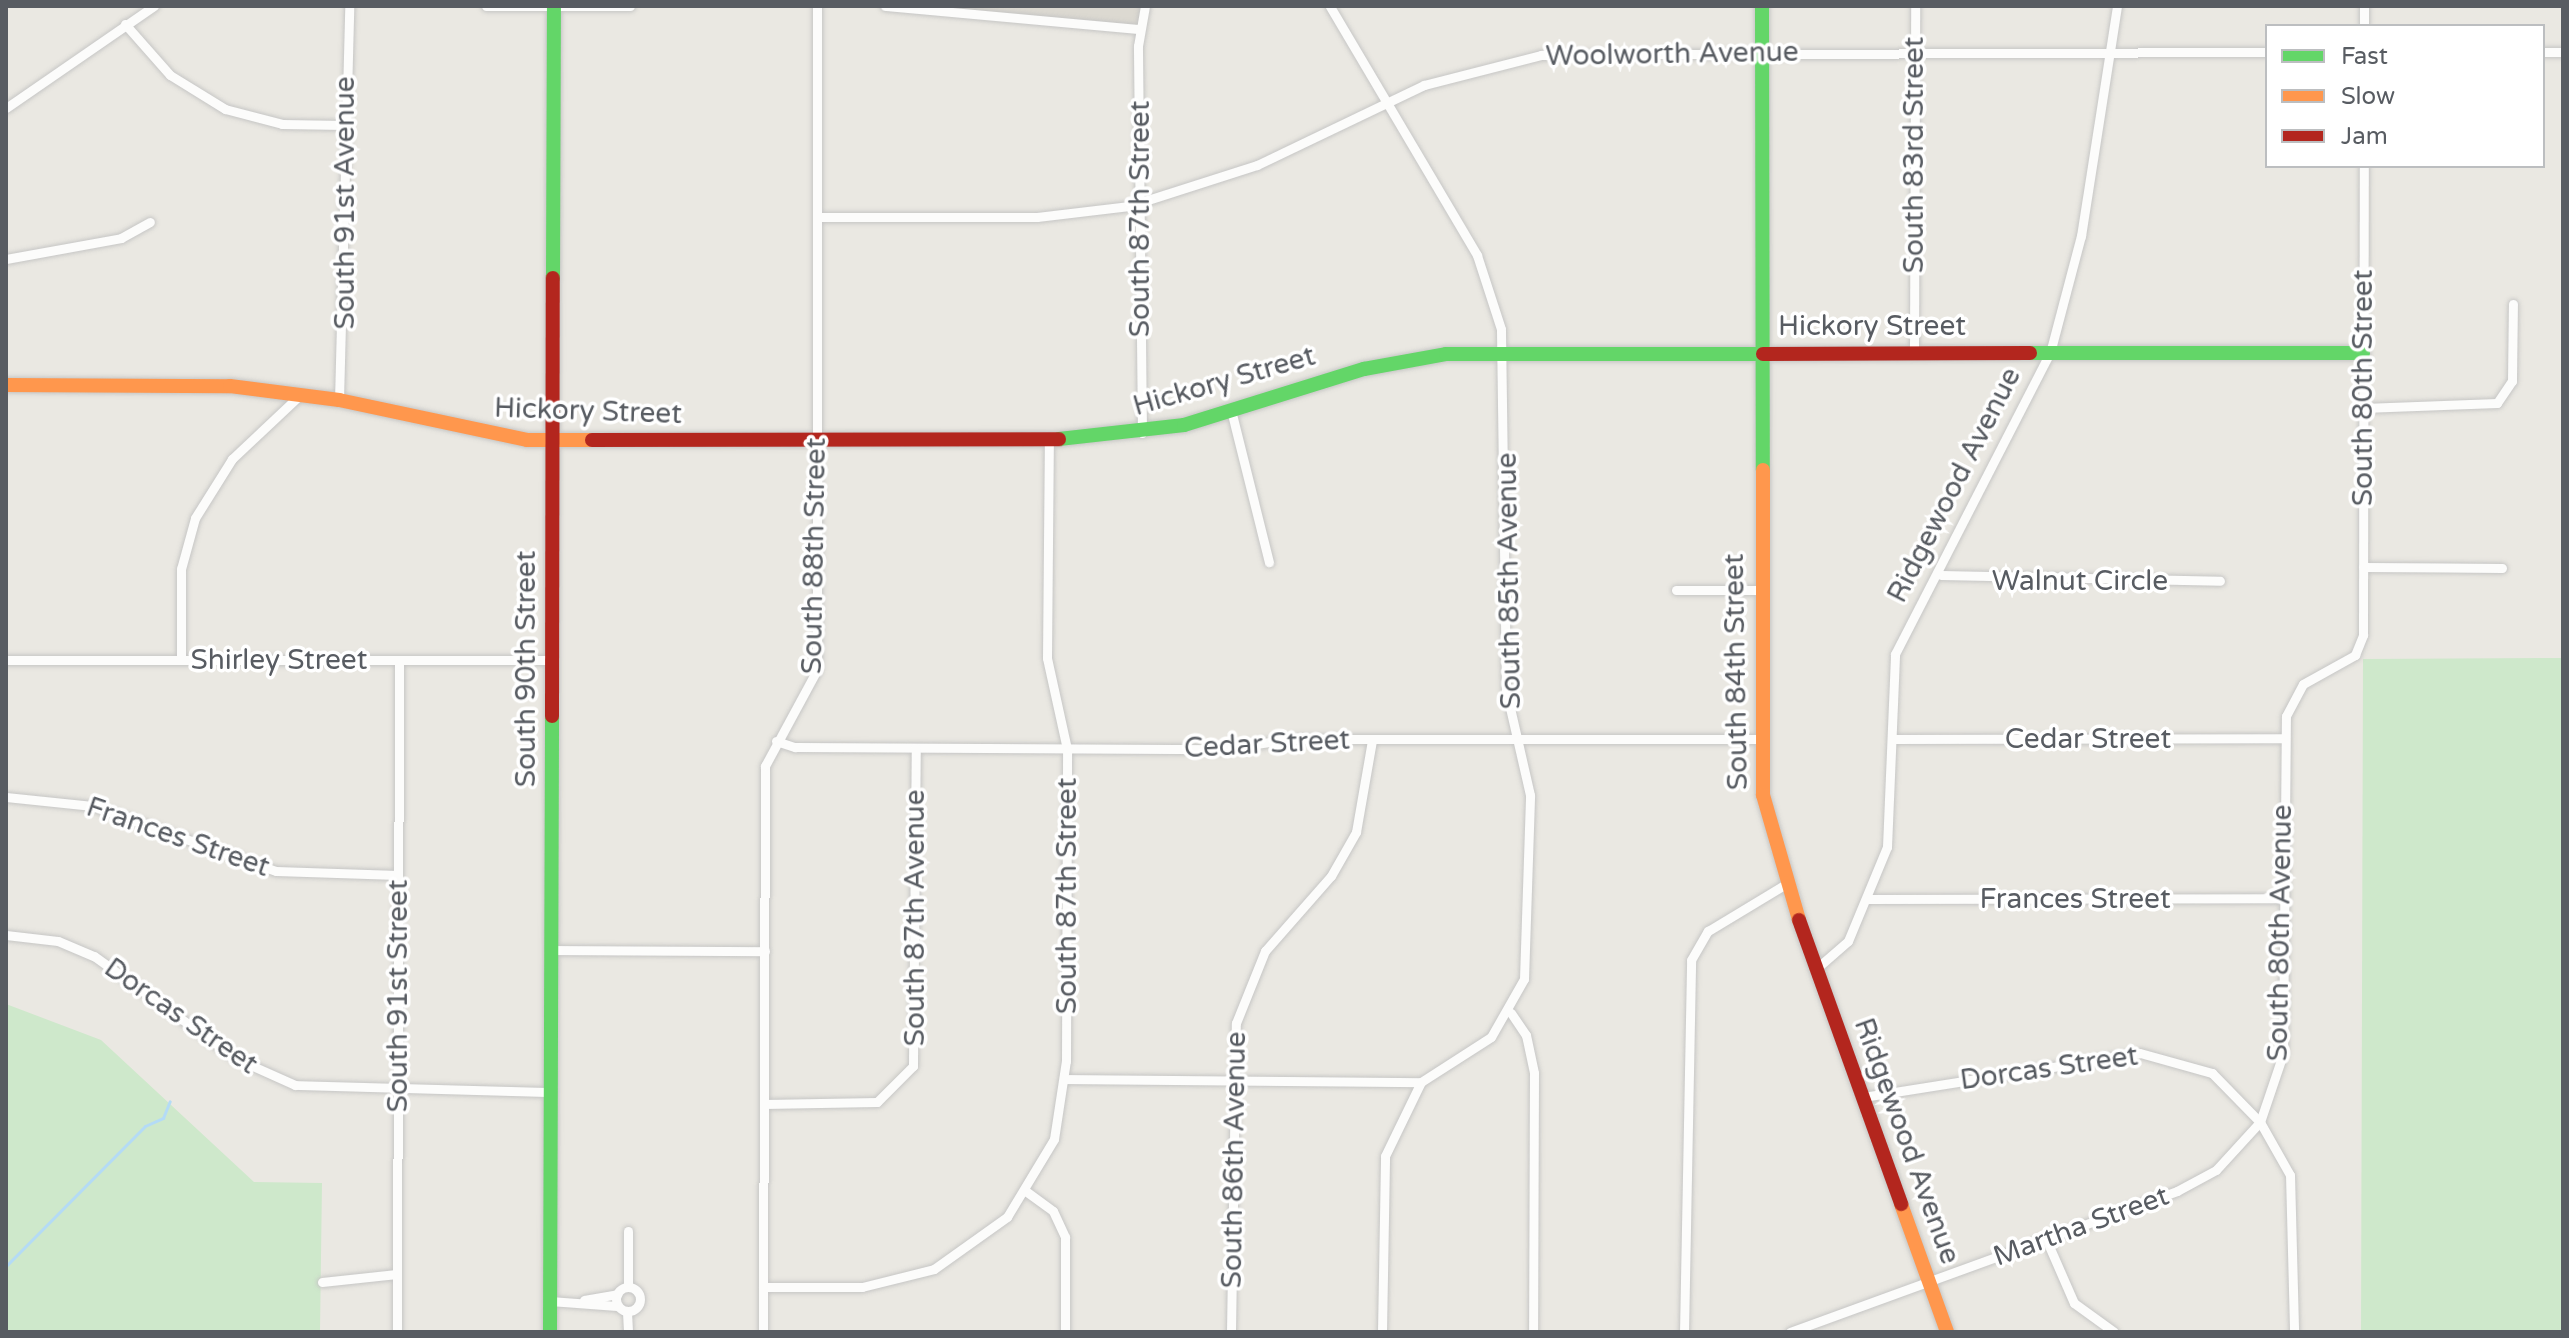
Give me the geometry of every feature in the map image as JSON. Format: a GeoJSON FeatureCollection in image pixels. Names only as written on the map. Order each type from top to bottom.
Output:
{"type":"FeatureCollection","features":[{"type":"Feature","properties":{"kind":"main road","name":"South 84th Street"},"geometry":{"type":"LineString","coordinates":[[1762,6],[1760,739],[1767,817],[1786,884]]}},
{"type":"Feature","properties":{"kind":"main road","name":"South 90th Street"},"geometry":{"type":"LineString","coordinates":[[550,1332],[554,7]]}},
{"type":"Feature","properties":{"kind":"main road","name":"Hickory Street"},"geometry":{"type":"LineString","coordinates":[[6,385],[196,384],[339,400],[476,433],[552,440],[1049,440],[1142,433],[1396,361],[1504,352],[2363,353]]}},
{"type":"Feature","properties":{"kind":"main road","name":"Ridgewood Avenue"},"geometry":{"type":"LineString","coordinates":[[1786,884],[1947,1332]]}},
{"type":"Feature","properties":{"kind":"street"},"geometry":{"type":"LineString","coordinates":[[6,108],[154,6]]}},
{"type":"Feature","properties":{"kind":"street","name":"South 91st Avenue"},"geometry":{"type":"LineString","coordinates":[[339,400],[349,6]]}},
{"type":"Feature","properties":{"kind":"street"},"geometry":{"type":"LineString","coordinates":[[486,6],[630,6]]}},
{"type":"Feature","properties":{"kind":"street","name":"South 88th Street"},"geometry":{"type":"LineString","coordinates":[[763,1332],[765,766],[817,670],[817,6]]}},
{"type":"Feature","properties":{"kind":"street"},"geometry":{"type":"LineString","coordinates":[[885,6],[1139,29]]}},
{"type":"Feature","properties":{"kind":"street","name":"South 87th Street"},"geometry":{"type":"LineString","coordinates":[[1142,433],[1139,29],[1145,6]]}},
{"type":"Feature","properties":{"kind":"street","name":"South 85th Avenue"},"geometry":{"type":"LineString","coordinates":[[1330,6],[1477,255],[1504,352],[1506,690],[1530,795],[1530,941],[1511,1013]]}},
{"type":"Feature","properties":{"kind":"street","name":"South 83rd Street"},"geometry":{"type":"LineString","coordinates":[[1914,352],[1915,6]]}},
{"type":"Feature","properties":{"kind":"street","name":"Ridgewood Avenue"},"geometry":{"type":"LineString","coordinates":[[1817,968],[1843,948],[1867,899],[1890,832],[1895,654],[1941,575],[2050,353],[2081,236],[2117,6]]}},
{"type":"Feature","properties":{"kind":"street"},"geometry":{"type":"LineString","coordinates":[[125,24],[170,75],[225,109],[282,124],[345,125]]}},
{"type":"Feature","properties":{"kind":"street","name":"Woolworth Avenue"},"geometry":{"type":"LineString","coordinates":[[818,217],[1037,217],[1141,202],[1257,165],[1386,101],[1458,73],[1541,55],[1762,51],[2265,52]]}},
{"type":"Feature","properties":{"kind":"street","name":"South 80th Street"},"geometry":{"type":"LineString","coordinates":[[2363,610],[2364,168]]}},
{"type":"Feature","properties":{"kind":"street"},"geometry":{"type":"LineString","coordinates":[[6,259],[121,238],[150,222]]}},
{"type":"Feature","properties":{"kind":"street"},"geometry":{"type":"LineString","coordinates":[[2363,408],[2485,408],[2503,398],[2512,381],[2513,304]]}},
{"type":"Feature","properties":{"kind":"street"},"geometry":{"type":"LineString","coordinates":[[181,660],[181,569],[195,518],[232,459],[300,395]]}},
{"type":"Feature","properties":{"kind":"street"},"geometry":{"type":"LineString","coordinates":[[1231,410],[1269,562]]}},
{"type":"Feature","properties":{"kind":"street","name":"South 87th Street"},"geometry":{"type":"LineString","coordinates":[[763,1287],[862,1287],[919,1275],[981,1240],[1027,1192],[1054,1139],[1065,1079],[1067,749],[1047,658],[1049,440]]}},
{"type":"Feature","properties":{"kind":"street"},"geometry":{"type":"LineString","coordinates":[[2363,567],[2502,568]]}},
{"type":"Feature","properties":{"kind":"street","name":"Walnut Circle"},"geometry":{"type":"LineString","coordinates":[[1941,575],[2220,581]]}},
{"type":"Feature","properties":{"kind":"street"},"geometry":{"type":"LineString","coordinates":[[1676,590],[1760,590]]}},
{"type":"Feature","properties":{"kind":"street","name":"South 80th Avenue"},"geometry":{"type":"LineString","coordinates":[[2260,1122],[2283,1054],[2284,738],[2303,684],[2357,653],[2363,610]]}},
{"type":"Feature","properties":{"kind":"street","name":"Shirley Street"},"geometry":{"type":"LineString","coordinates":[[6,660],[552,660]]}},
{"type":"Feature","properties":{"kind":"street","name":"South 91st Street"},"geometry":{"type":"LineString","coordinates":[[397,1332],[399,660]]}},
{"type":"Feature","properties":{"kind":"street","name":"Cedar Street"},"geometry":{"type":"LineString","coordinates":[[1892,739],[2284,738]]}},
{"type":"Feature","properties":{"kind":"street","name":"Cedar Street"},"geometry":{"type":"LineString","coordinates":[[776,741],[916,748],[1067,749],[1372,740],[1760,739]]}},
{"type":"Feature","properties":{"kind":"street","name":"South 86th Avenue"},"geometry":{"type":"LineString","coordinates":[[1231,1332],[1232,1078],[1236,1023],[1255,970],[1331,876],[1356,832],[1372,740]]}},
{"type":"Feature","properties":{"kind":"street","name":"South 87th Avenue"},"geometry":{"type":"LineString","coordinates":[[764,1104],[860,1105],[896,1091],[915,1055],[916,748]]}},
{"type":"Feature","properties":{"kind":"street","name":"Frances Street"},"geometry":{"type":"LineString","coordinates":[[6,797],[93,806],[276,871],[398,875]]}},
{"type":"Feature","properties":{"kind":"street"},"geometry":{"type":"LineString","coordinates":[[1684,1332],[1691,960],[1708,931],[1786,884]]}},
{"type":"Feature","properties":{"kind":"street","name":"Frances Street"},"geometry":{"type":"LineString","coordinates":[[1867,899],[2283,898]]}},
{"type":"Feature","properties":{"kind":"street","name":"Dorcas Street"},"geometry":{"type":"LineString","coordinates":[[6,935],[58,941],[94,956],[268,1076],[321,1090],[551,1092]]}},
{"type":"Feature","properties":{"kind":"street"},"geometry":{"type":"LineString","coordinates":[[551,950],[765,951]]}},
{"type":"Feature","properties":{"kind":"street"},"geometry":{"type":"LineString","coordinates":[[1065,1079],[1232,1078],[1421,1082],[1479,1048],[1511,1013],[1526,1035],[1534,1073],[1533,1332]]}},
{"type":"Feature","properties":{"kind":"street","name":"Dorcas Street"},"geometry":{"type":"LineString","coordinates":[[1863,1097],[2151,1053],[2212,1073],[2260,1122]]}},
{"type":"Feature","properties":{"kind":"street"},"geometry":{"type":"LineString","coordinates":[[1382,1332],[1385,1156],[1421,1082]]}},
{"type":"Feature","properties":{"kind":"street"},"geometry":{"type":"LineString","coordinates":[[2260,1122],[2294,1188],[2294,1332]]}},
{"type":"Feature","properties":{"kind":"street","name":"Martha Street"},"geometry":{"type":"LineString","coordinates":[[1790,1332],[2197,1182],[2260,1122]]}},
{"type":"Feature","properties":{"kind":"street"},"geometry":{"type":"LineString","coordinates":[[1027,1192],[1053,1211],[1065,1237],[1065,1332]]}},
{"type":"Feature","properties":{"kind":"street"},"geometry":{"type":"LineString","coordinates":[[628,1231],[628,1287],[640,1299],[627,1312],[628,1332]]}},
{"type":"Feature","properties":{"kind":"street"},"geometry":{"type":"LineString","coordinates":[[2046,1239],[2074,1303],[2114,1332]]}},
{"type":"Feature","properties":{"kind":"street"},"geometry":{"type":"LineString","coordinates":[[322,1282],[397,1274]]}},
{"type":"Feature","properties":{"kind":"street"},"geometry":{"type":"LineString","coordinates":[[581,1301],[617,1294],[628,1287]]}},
{"type":"Feature","properties":{"kind":"street"},"geometry":{"type":"LineString","coordinates":[[617,1294],[617,1306]]}},
{"type":"Feature","properties":{"kind":"street"},"geometry":{"type":"LineString","coordinates":[[550,1301],[617,1306],[627,1312]]}},
{"type":"Feature","properties":{"kind":"shaded area"},"geometry":{"type":"Polygon","coordinates":[[[885,6],[1145,6],[1139,29],[885,6]]]}},
{"type":"Feature","properties":{"kind":"green space"},"geometry":{"type":"Polygon","coordinates":[[[2563,658],[2563,1332],[2361,1332],[2363,659],[2563,658]]]}},
{"type":"Feature","properties":{"kind":"green space"},"geometry":{"type":"Polygon","coordinates":[[[6,1004],[101,1040],[254,1182],[322,1183],[320,1332],[6,1332],[6,1004]]]}},
{"type":"Feature","properties":{"kind":"waterway"},"geometry":{"type":"LineString","coordinates":[[6,1266],[145,1126],[163,1118],[170,1101]]}},
{"type":"Feature","properties":{"kind":"traffic: fast"},"geometry":{"type":"LineString","coordinates":[[553,278],[554,6]]}},
{"type":"Feature","properties":{"kind":"traffic: fast"},"geometry":{"type":"LineString","coordinates":[[1762,6],[1763,470]]}},
{"type":"Feature","properties":{"kind":"traffic: fast"},"geometry":{"type":"LineString","coordinates":[[2030,353],[2363,353]]}},
{"type":"Feature","properties":{"kind":"traffic: fast"},"geometry":{"type":"LineString","coordinates":[[1059,439],[1184,425],[1364,369],[1446,354],[1763,354]]}},
{"type":"Feature","properties":{"kind":"traffic: fast"},"geometry":{"type":"LineString","coordinates":[[550,1332],[552,716]]}},
{"type":"Feature","properties":{"kind":"traffic: slow"},"geometry":{"type":"LineString","coordinates":[[6,385],[230,386],[339,400],[527,440],[592,440]]}},
{"type":"Feature","properties":{"kind":"traffic: slow"},"geometry":{"type":"LineString","coordinates":[[1763,470],[1763,795],[1799,920]]}},
{"type":"Feature","properties":{"kind":"traffic: slow"},"geometry":{"type":"LineString","coordinates":[[1901,1204],[1947,1332]]}},
{"type":"Feature","properties":{"kind":"traffic: jam"},"geometry":{"type":"LineString","coordinates":[[552,716],[553,278]]}},
{"type":"Feature","properties":{"kind":"traffic: jam"},"geometry":{"type":"LineString","coordinates":[[1763,354],[2030,353]]}},
{"type":"Feature","properties":{"kind":"traffic: jam"},"geometry":{"type":"LineString","coordinates":[[592,440],[1059,439]]}},
{"type":"Feature","properties":{"kind":"traffic: jam"},"geometry":{"type":"LineString","coordinates":[[1799,920],[1901,1204]]}}]}
